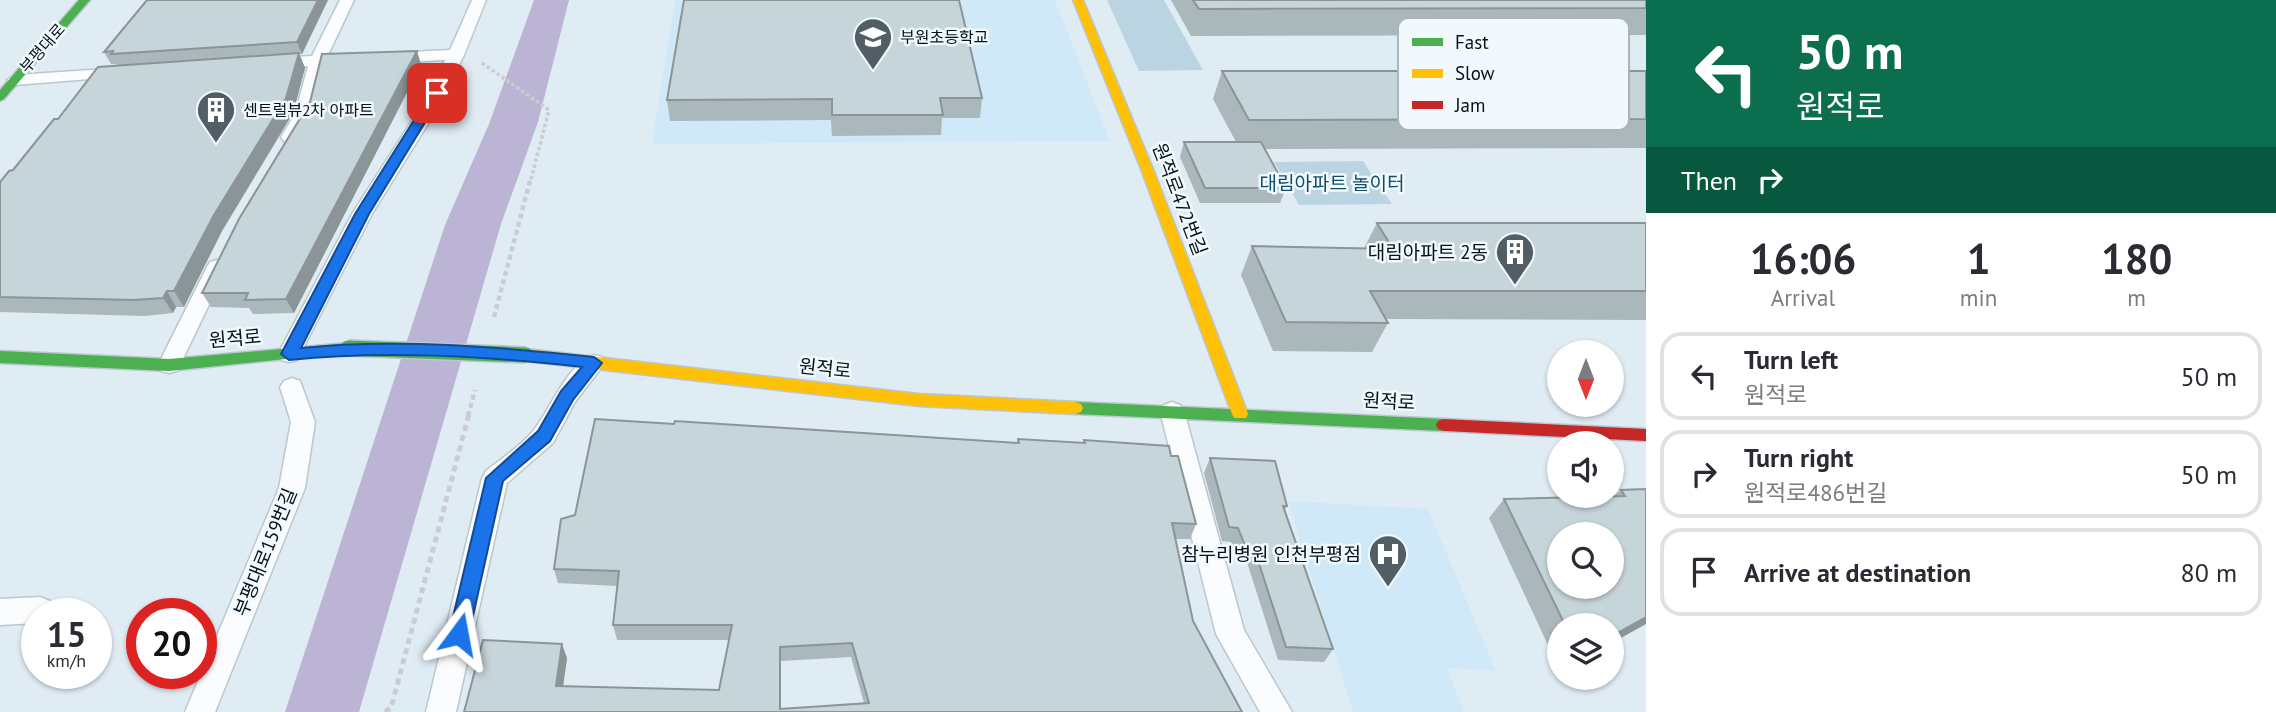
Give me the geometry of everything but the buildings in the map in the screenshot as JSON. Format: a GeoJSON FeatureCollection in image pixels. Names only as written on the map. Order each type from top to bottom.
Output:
{"type":"FeatureCollection","features":[{"type":"Feature","properties":{"kind":"main road","name":"부평대로"},"geometry":{"type":"LineString","coordinates":[[0,97],[85,0]]}},
{"type":"Feature","properties":{"kind":"main road","name":"원적로472번길"},"geometry":{"type":"LineString","coordinates":[[1078,0],[1147,169],[1240,414]]}},
{"type":"Feature","properties":{"kind":"main road","name":"원적로"},"geometry":{"type":"LineString","coordinates":[[0,357],[169,365],[348,348],[526,355],[919,400],[1646,435]]}},
{"type":"Feature","properties":{"kind":"lane"},"geometry":{"type":"LineString","coordinates":[[283,149],[304,114],[318,60],[347,0]]}},
{"type":"Feature","properties":{"kind":"lane"},"geometry":{"type":"LineString","coordinates":[[289,354],[362,214],[427,111],[456,55],[479,0]]}},
{"type":"Feature","properties":{"kind":"lane"},"geometry":{"type":"LineString","coordinates":[[249,65],[456,55]]}},
{"type":"Feature","properties":{"kind":"lane"},"geometry":{"type":"LineString","coordinates":[[15,80],[139,72]]}},
{"type":"Feature","properties":{"kind":"lane"},"geometry":{"type":"LineString","coordinates":[[169,365],[228,244]]}},
{"type":"Feature","properties":{"kind":"lane"},"geometry":{"type":"LineString","coordinates":[[441,712],[495,478],[544,436],[567,396],[594,363]]}},
{"type":"Feature","properties":{"kind":"lane","name":"부평대로159번길"},"geometry":{"type":"LineString","coordinates":[[200,712],[292,488],[303,422],[292,387]]}},
{"type":"Feature","properties":{"kind":"lane"},"geometry":{"type":"LineString","coordinates":[[1172,411],[1231,634],[1277,712]]}},
{"type":"Feature","properties":{"kind":"lane"},"geometry":{"type":"LineString","coordinates":[[0,612],[21,611]]}},
{"type":"Feature","properties":{"kind":"shaded area"},"geometry":{"type":"Polygon","coordinates":[[[534,0],[569,0],[538,122],[501,224],[359,712],[285,712],[445,225],[489,124],[534,0]]]}},
{"type":"Feature","properties":{"kind":"shaded area","name":"부원초등학교"},"geometry":{"type":"Polygon","coordinates":[[[675,0],[1055,0],[1110,141],[652,144],[675,0]]]}},
{"type":"Feature","properties":{"kind":"shaded area","name":"참누리병원 인천부평점"},"geometry":{"type":"Polygon","coordinates":[[[1288,501],[1428,509],[1496,671],[1447,668],[1464,712],[1353,712],[1288,501]]]}},
{"type":"Feature","properties":{"kind":"green space"},"geometry":{"type":"Polygon","coordinates":[[[1107,0],[1164,0],[1203,70],[1139,71],[1107,0]]]}},
{"type":"Feature","properties":{"kind":"green space","name":"대림아파트 놀이터"},"geometry":{"type":"Polygon","coordinates":[[[1363,161],[1392,204],[1299,205],[1274,162],[1363,161]]]}},
{"type":"Feature","properties":{"kind":"traffic: fast"},"geometry":{"type":"LineString","coordinates":[[0,97],[85,0]]}},
{"type":"Feature","properties":{"kind":"traffic: fast"},"geometry":{"type":"LineString","coordinates":[[0,357],[169,365],[348,348]]}},
{"type":"Feature","properties":{"kind":"traffic: fast"},"geometry":{"type":"LineString","coordinates":[[348,348],[526,355]]}},
{"type":"Feature","properties":{"kind":"traffic: fast"},"geometry":{"type":"LineString","coordinates":[[1075,408],[1444,425]]}},
{"type":"Feature","properties":{"kind":"traffic: slow"},"geometry":{"type":"LineString","coordinates":[[1078,0],[1147,169],[1240,414]]}},
{"type":"Feature","properties":{"kind":"traffic: slow"},"geometry":{"type":"LineString","coordinates":[[526,355],[919,400],[1075,408]]}},
{"type":"Feature","properties":{"kind":"traffic: jam"},"geometry":{"type":"LineString","coordinates":[[1444,425],[1646,435]]}},
{"type":"Feature","properties":{"kind":"place","name":"부원초등학교"},"geometry":{"type":"Point","coordinates":[873,71]}},
{"type":"Feature","properties":{"kind":"place","name":"센트럴뷰2차 아파트"},"geometry":{"type":"Point","coordinates":[216,144]}},
{"type":"Feature","properties":{"kind":"place","name":"대림아파트 2동"},"geometry":{"type":"Point","coordinates":[1515,286]}},
{"type":"Feature","properties":{"kind":"place","name":"참누리병원 인천부평점"},"geometry":{"type":"Point","coordinates":[1388,588]}},
{"type":"Feature","properties":{"kind":"route"},"geometry":{"type":"LineString","coordinates":[[437,93],[362,214],[289,354],[348,348],[526,355],[594,363],[567,396],[544,436],[495,478],[459,634]]}}]}
